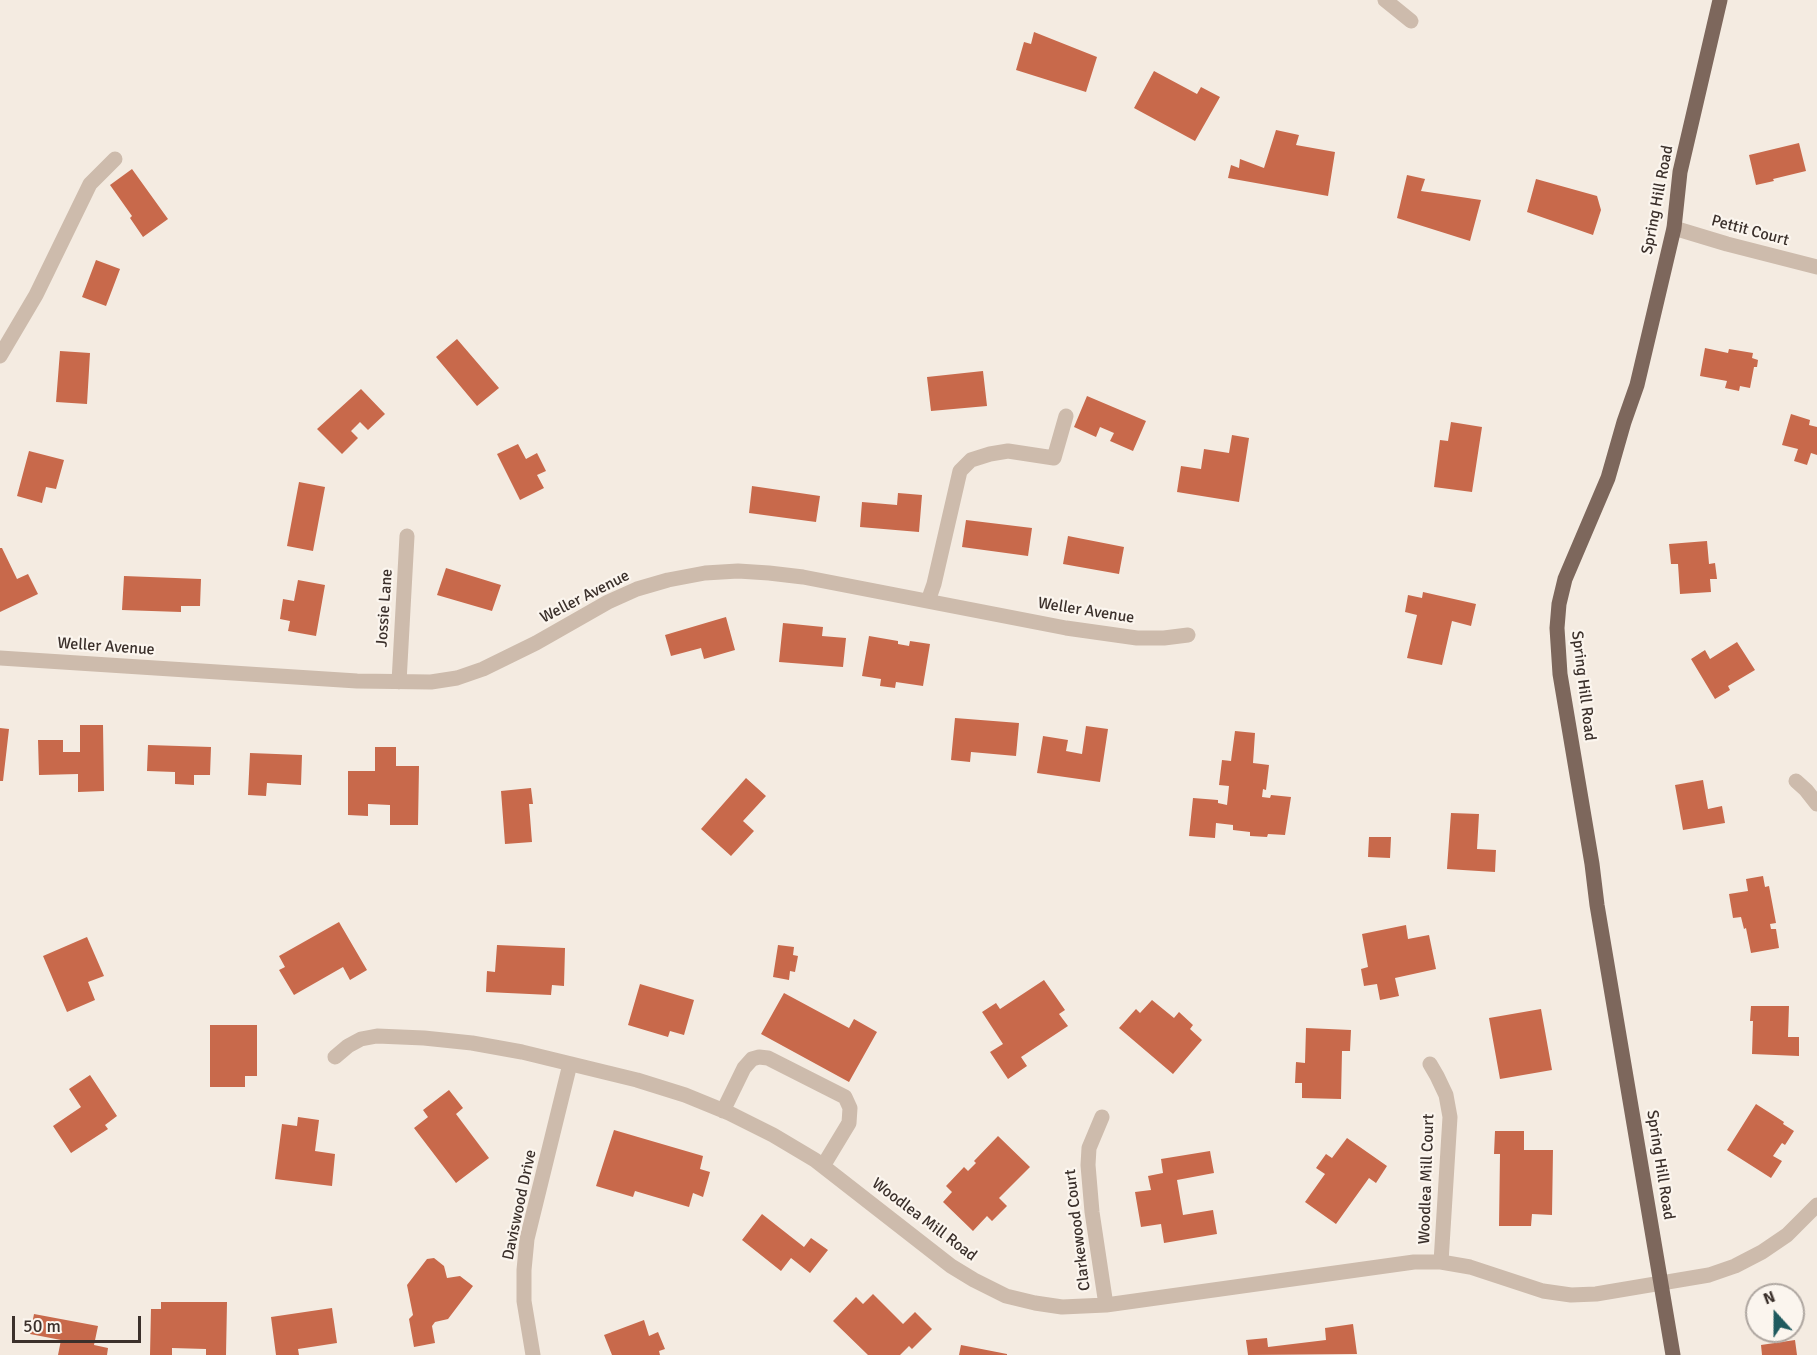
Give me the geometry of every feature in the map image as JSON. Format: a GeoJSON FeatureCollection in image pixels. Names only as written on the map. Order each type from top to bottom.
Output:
{"type":"FeatureCollection","features":[{"type":"Feature","properties":{"kind":"main road","name":"Spring Hill Road"},"geometry":{"type":"LineString","coordinates":[[1673,1355],[1560,674],[1557,628],[1559,604],[1565,579],[1608,478],[1637,385],[1674,228],[1680,172],[1720,0]]}},
{"type":"Feature","properties":{"kind":"street"},"geometry":{"type":"LineString","coordinates":[[1385,0],[1412,21]]}},
{"type":"Feature","properties":{"kind":"street"},"geometry":{"type":"LineString","coordinates":[[0,356],[36,295],[90,184],[115,159]]}},
{"type":"Feature","properties":{"kind":"street","name":"Pettit Court"},"geometry":{"type":"LineString","coordinates":[[1674,228],[1817,267]]}},
{"type":"Feature","properties":{"kind":"street"},"geometry":{"type":"LineString","coordinates":[[928,601],[960,471],[971,460],[1008,451],[1054,458],[1066,416]]}},
{"type":"Feature","properties":{"kind":"street","name":"Jossie Lane"},"geometry":{"type":"LineString","coordinates":[[399,682],[407,536]]}},
{"type":"Feature","properties":{"kind":"street","name":"Weller Avenue"},"geometry":{"type":"LineString","coordinates":[[0,658],[357,681],[431,682],[457,678],[483,669],[536,644],[608,602],[637,590],[668,580],[705,573],[738,572],[780,574],[1066,628],[1137,638],[1164,638],[1188,634]]}},
{"type":"Feature","properties":{"kind":"street"},"geometry":{"type":"LineString","coordinates":[[1796,781],[1817,804]]}},
{"type":"Feature","properties":{"kind":"street","name":"Woodlea Mill Road"},"geometry":{"type":"LineString","coordinates":[[335,1057],[354,1043],[377,1036],[472,1042],[637,1080],[685,1095],[773,1135],[823,1166],[951,1266],[974,1280],[1006,1296],[1062,1307],[1106,1305],[1414,1262],[1441,1262],[1470,1267],[1543,1292],[1571,1295],[1596,1294],[1709,1275],[1740,1264],[1787,1235],[1817,1205]]}},
{"type":"Feature","properties":{"kind":"street"},"geometry":{"type":"LineString","coordinates":[[723,1111],[744,1068],[752,1059],[759,1057],[768,1058],[845,1097],[850,1108],[849,1123],[823,1166]]}},
{"type":"Feature","properties":{"kind":"street","name":"Daviswood Drive"},"geometry":{"type":"LineString","coordinates":[[533,1355],[524,1301],[527,1239],[570,1064]]}},
{"type":"Feature","properties":{"kind":"street","name":"Woodlea Mill Court"},"geometry":{"type":"LineString","coordinates":[[1430,1065],[1446,1095],[1450,1117],[1441,1262]]}},
{"type":"Feature","properties":{"kind":"street","name":"Clarkewood Court"},"geometry":{"type":"LineString","coordinates":[[1102,1117],[1089,1148],[1088,1165],[1092,1212],[1106,1305]]}},
{"type":"Feature","properties":{"kind":"building"},"geometry":{"type":"Polygon","coordinates":[[[1034,32],[1097,57],[1086,92],[1016,70],[1024,42],[1031,44],[1034,32]]]}},
{"type":"Feature","properties":{"kind":"building"},"geometry":{"type":"Polygon","coordinates":[[[1154,71],[1197,94],[1201,87],[1220,97],[1195,141],[1134,108],[1154,71]]]}},
{"type":"Feature","properties":{"kind":"building"},"geometry":{"type":"Polygon","coordinates":[[[1276,130],[1299,135],[1296,145],[1335,152],[1328,196],[1228,178],[1231,165],[1239,168],[1240,159],[1264,168],[1276,130]]]}},
{"type":"Feature","properties":{"kind":"building"},"geometry":{"type":"Polygon","coordinates":[[[1799,143],[1806,171],[1756,185],[1749,155],[1799,143]]]}},
{"type":"Feature","properties":{"kind":"building"},"geometry":{"type":"Polygon","coordinates":[[[132,169],[168,219],[143,237],[130,218],[132,216],[110,185],[132,169]]]}},
{"type":"Feature","properties":{"kind":"building"},"geometry":{"type":"Polygon","coordinates":[[[1407,175],[1425,179],[1421,191],[1481,200],[1470,241],[1397,218],[1407,175]]]}},
{"type":"Feature","properties":{"kind":"building"},"geometry":{"type":"Polygon","coordinates":[[[1536,179],[1597,196],[1601,210],[1593,235],[1527,212],[1536,179]]]}},
{"type":"Feature","properties":{"kind":"building"},"geometry":{"type":"Polygon","coordinates":[[[96,260],[120,269],[106,306],[82,297],[96,260]]]}},
{"type":"Feature","properties":{"kind":"building"},"geometry":{"type":"Polygon","coordinates":[[[457,339],[499,388],[477,406],[436,357],[457,339]]]}},
{"type":"Feature","properties":{"kind":"building"},"geometry":{"type":"Polygon","coordinates":[[[1705,348],[1728,353],[1729,349],[1753,353],[1752,358],[1758,360],[1757,367],[1754,367],[1750,388],[1740,386],[1739,391],[1725,388],[1727,381],[1700,376],[1705,348]]]}},
{"type":"Feature","properties":{"kind":"building"},"geometry":{"type":"Polygon","coordinates":[[[60,351],[90,353],[87,404],[56,402],[60,351]]]}},
{"type":"Feature","properties":{"kind":"building"},"geometry":{"type":"Polygon","coordinates":[[[983,371],[987,406],[931,411],[927,377],[983,371]]]}},
{"type":"Feature","properties":{"kind":"building"},"geometry":{"type":"Polygon","coordinates":[[[361,389],[385,414],[368,430],[360,422],[351,431],[358,438],[342,454],[317,429],[361,389]]]}},
{"type":"Feature","properties":{"kind":"building"},"geometry":{"type":"Polygon","coordinates":[[[1087,396],[1146,421],[1133,451],[1110,441],[1114,433],[1100,427],[1096,437],[1074,427],[1087,396]]]}},
{"type":"Feature","properties":{"kind":"building"},"geometry":{"type":"Polygon","coordinates":[[[1791,414],[1810,420],[1809,425],[1817,427],[1817,455],[1811,453],[1807,465],[1794,461],[1798,449],[1782,445],[1791,414]]]}},
{"type":"Feature","properties":{"kind":"building"},"geometry":{"type":"Polygon","coordinates":[[[1451,422],[1482,427],[1472,492],[1434,487],[1440,440],[1448,441],[1451,422]]]}},
{"type":"Feature","properties":{"kind":"building"},"geometry":{"type":"Polygon","coordinates":[[[1232,435],[1249,438],[1239,502],[1177,492],[1181,466],[1201,469],[1204,449],[1229,453],[1232,435]]]}},
{"type":"Feature","properties":{"kind":"building"},"geometry":{"type":"Polygon","coordinates":[[[518,444],[526,459],[537,453],[546,471],[537,475],[544,488],[520,500],[497,454],[518,444]]]}},
{"type":"Feature","properties":{"kind":"building"},"geometry":{"type":"Polygon","coordinates":[[[29,451],[64,460],[56,489],[46,487],[42,503],[17,496],[29,451]]]}},
{"type":"Feature","properties":{"kind":"building"},"geometry":{"type":"Polygon","coordinates":[[[299,482],[325,487],[313,551],[287,546],[299,482]]]}},
{"type":"Feature","properties":{"kind":"building"},"geometry":{"type":"Polygon","coordinates":[[[752,486],[820,496],[816,522],[749,513],[752,486]]]}},
{"type":"Feature","properties":{"kind":"building"},"geometry":{"type":"Polygon","coordinates":[[[898,493],[922,495],[919,532],[860,527],[862,502],[897,505],[898,493]]]}},
{"type":"Feature","properties":{"kind":"building"},"geometry":{"type":"Polygon","coordinates":[[[966,520],[1032,528],[1028,556],[962,547],[966,520]]]}},
{"type":"Feature","properties":{"kind":"building"},"geometry":{"type":"Polygon","coordinates":[[[1068,536],[1124,547],[1119,574],[1063,564],[1068,536]]]}},
{"type":"Feature","properties":{"kind":"building"},"geometry":{"type":"Polygon","coordinates":[[[1707,541],[1709,564],[1715,563],[1717,579],[1710,579],[1711,592],[1680,594],[1678,564],[1671,564],[1669,544],[1707,541]]]}},
{"type":"Feature","properties":{"kind":"building"},"geometry":{"type":"Polygon","coordinates":[[[0,548],[17,579],[28,574],[38,594],[0,612],[0,548]]]}},
{"type":"Feature","properties":{"kind":"building"},"geometry":{"type":"Polygon","coordinates":[[[446,568],[501,585],[492,611],[437,595],[446,568]]]}},
{"type":"Feature","properties":{"kind":"building"},"geometry":{"type":"Polygon","coordinates":[[[124,576],[201,579],[200,606],[181,606],[181,612],[122,610],[124,576]]]}},
{"type":"Feature","properties":{"kind":"building"},"geometry":{"type":"Polygon","coordinates":[[[298,580],[325,585],[316,636],[288,631],[290,621],[280,619],[283,599],[294,601],[298,580]]]}},
{"type":"Feature","properties":{"kind":"building"},"geometry":{"type":"Polygon","coordinates":[[[1423,592],[1476,604],[1471,626],[1452,621],[1442,665],[1407,658],[1417,615],[1405,612],[1408,595],[1422,598],[1423,592]]]}},
{"type":"Feature","properties":{"kind":"building"},"geometry":{"type":"Polygon","coordinates":[[[726,617],[735,650],[704,659],[701,648],[671,656],[665,635],[726,617]]]}},
{"type":"Feature","properties":{"kind":"building"},"geometry":{"type":"Polygon","coordinates":[[[783,623],[823,627],[822,636],[846,638],[843,667],[779,662],[783,623]]]}},
{"type":"Feature","properties":{"kind":"building"},"geometry":{"type":"Polygon","coordinates":[[[869,636],[898,641],[898,644],[909,646],[910,641],[930,644],[923,686],[896,682],[895,688],[880,686],[881,679],[862,676],[869,636]]]}},
{"type":"Feature","properties":{"kind":"building"},"geometry":{"type":"Polygon","coordinates":[[[1737,642],[1755,670],[1728,686],[1730,690],[1715,699],[1691,659],[1705,650],[1710,659],[1737,642]]]}},
{"type":"Feature","properties":{"kind":"building"},"geometry":{"type":"Polygon","coordinates":[[[955,718],[1019,723],[1016,756],[971,752],[970,762],[951,760],[955,718]]]}},
{"type":"Feature","properties":{"kind":"building"},"geometry":{"type":"Polygon","coordinates":[[[80,725],[103,725],[104,791],[78,792],[78,774],[39,775],[38,740],[63,740],[63,752],[80,752],[80,725]]]}},
{"type":"Feature","properties":{"kind":"building"},"geometry":{"type":"Polygon","coordinates":[[[1086,726],[1108,729],[1100,782],[1037,773],[1043,736],[1068,740],[1066,751],[1082,754],[1086,726]]]}},
{"type":"Feature","properties":{"kind":"building"},"geometry":{"type":"Polygon","coordinates":[[[0,728],[9,729],[3,781],[0,781],[0,728]]]}},
{"type":"Feature","properties":{"kind":"building"},"geometry":{"type":"Polygon","coordinates":[[[1235,731],[1255,733],[1253,763],[1269,765],[1266,790],[1263,789],[1262,797],[1270,798],[1271,795],[1291,797],[1285,835],[1250,836],[1250,832],[1233,830],[1233,825],[1216,823],[1215,838],[1189,836],[1193,798],[1218,800],[1218,803],[1227,805],[1229,786],[1219,785],[1222,760],[1231,761],[1235,731]]]}},
{"type":"Feature","properties":{"kind":"building"},"geometry":{"type":"Polygon","coordinates":[[[148,745],[211,747],[210,775],[194,775],[194,785],[175,784],[175,772],[147,771],[148,745]]]}},
{"type":"Feature","properties":{"kind":"building"},"geometry":{"type":"Polygon","coordinates":[[[375,747],[396,747],[396,766],[419,766],[418,825],[390,825],[390,805],[368,804],[368,816],[348,815],[348,771],[375,771],[375,747]]]}},
{"type":"Feature","properties":{"kind":"building"},"geometry":{"type":"Polygon","coordinates":[[[250,753],[302,755],[301,785],[267,783],[266,796],[248,795],[250,753]]]}},
{"type":"Feature","properties":{"kind":"building"},"geometry":{"type":"Polygon","coordinates":[[[746,778],[766,796],[743,821],[754,831],[731,856],[701,829],[746,778]]]}},
{"type":"Feature","properties":{"kind":"building"},"geometry":{"type":"Polygon","coordinates":[[[1703,780],[1708,809],[1722,806],[1725,823],[1683,830],[1675,785],[1703,780]]]}},
{"type":"Feature","properties":{"kind":"building"},"geometry":{"type":"Polygon","coordinates":[[[531,788],[533,804],[529,804],[532,842],[505,844],[501,791],[531,788]]]}},
{"type":"Feature","properties":{"kind":"building"},"geometry":{"type":"Polygon","coordinates":[[[1451,813],[1479,814],[1477,849],[1496,850],[1495,872],[1447,869],[1451,813]]]}},
{"type":"Feature","properties":{"kind":"building"},"geometry":{"type":"Polygon","coordinates":[[[1369,837],[1391,837],[1390,858],[1368,857],[1369,837]]]}},
{"type":"Feature","properties":{"kind":"building"},"geometry":{"type":"Polygon","coordinates":[[[1763,876],[1765,887],[1769,886],[1776,923],[1770,924],[1771,929],[1776,929],[1779,948],[1751,953],[1746,928],[1744,929],[1741,917],[1733,918],[1729,894],[1748,891],[1746,879],[1763,876]]]}},
{"type":"Feature","properties":{"kind":"building"},"geometry":{"type":"Polygon","coordinates":[[[339,922],[367,970],[350,980],[343,967],[294,995],[279,970],[285,967],[279,956],[339,922]]]}},
{"type":"Feature","properties":{"kind":"building"},"geometry":{"type":"Polygon","coordinates":[[[1406,925],[1408,939],[1429,935],[1436,969],[1395,978],[1399,996],[1380,1000],[1377,984],[1364,986],[1361,969],[1368,967],[1362,934],[1406,925]]]}},
{"type":"Feature","properties":{"kind":"building"},"geometry":{"type":"Polygon","coordinates":[[[87,937],[104,976],[88,982],[95,1000],[67,1012],[43,956],[87,937]]]}},
{"type":"Feature","properties":{"kind":"building"},"geometry":{"type":"Polygon","coordinates":[[[497,945],[565,948],[564,986],[552,985],[551,995],[486,992],[487,971],[495,972],[497,945]]]}},
{"type":"Feature","properties":{"kind":"building"},"geometry":{"type":"Polygon","coordinates":[[[778,945],[794,947],[793,955],[798,956],[795,972],[790,971],[789,980],[773,977],[778,945]]]}},
{"type":"Feature","properties":{"kind":"building"},"geometry":{"type":"Polygon","coordinates":[[[1044,980],[1065,1010],[1059,1014],[1068,1026],[1021,1057],[1027,1066],[1008,1079],[990,1052],[1003,1044],[982,1012],[996,1003],[1000,1009],[1044,980]]]}},
{"type":"Feature","properties":{"kind":"building"},"geometry":{"type":"Polygon","coordinates":[[[640,984],[694,1000],[684,1035],[670,1031],[668,1037],[628,1025],[640,984]]]}},
{"type":"Feature","properties":{"kind":"building"},"geometry":{"type":"Polygon","coordinates":[[[784,993],[849,1028],[854,1019],[877,1032],[849,1082],[761,1034],[784,993]]]}},
{"type":"Feature","properties":{"kind":"building"},"geometry":{"type":"Polygon","coordinates":[[[1152,1000],[1174,1018],[1179,1012],[1193,1025],[1190,1029],[1202,1040],[1173,1074],[1119,1028],[1136,1009],[1140,1013],[1152,1000]]]}},
{"type":"Feature","properties":{"kind":"building"},"geometry":{"type":"Polygon","coordinates":[[[1751,1006],[1789,1006],[1788,1037],[1799,1037],[1799,1056],[1752,1054],[1751,1006]]]}},
{"type":"Feature","properties":{"kind":"building"},"geometry":{"type":"Polygon","coordinates":[[[1541,1009],[1552,1070],[1500,1079],[1489,1018],[1541,1009]]]}},
{"type":"Feature","properties":{"kind":"building"},"geometry":{"type":"Polygon","coordinates":[[[210,1025],[257,1025],[257,1076],[245,1076],[245,1087],[210,1087],[210,1025]]]}},
{"type":"Feature","properties":{"kind":"building"},"geometry":{"type":"Polygon","coordinates":[[[1306,1028],[1351,1030],[1350,1051],[1342,1051],[1341,1099],[1302,1098],[1302,1083],[1295,1083],[1296,1062],[1305,1063],[1306,1028]]]}},
{"type":"Feature","properties":{"kind":"building"},"geometry":{"type":"Polygon","coordinates":[[[90,1075],[117,1116],[105,1125],[108,1129],[71,1153],[53,1126],[81,1107],[69,1089],[90,1075]]]}},
{"type":"Feature","properties":{"kind":"building"},"geometry":{"type":"Polygon","coordinates":[[[449,1090],[463,1108],[456,1114],[489,1158],[456,1183],[414,1128],[428,1117],[423,1110],[449,1090]]]}},
{"type":"Feature","properties":{"kind":"building"},"geometry":{"type":"Polygon","coordinates":[[[1756,1104],[1794,1131],[1785,1145],[1782,1143],[1773,1156],[1782,1161],[1771,1178],[1727,1150],[1756,1104]]]}},
{"type":"Feature","properties":{"kind":"building"},"geometry":{"type":"Polygon","coordinates":[[[298,1117],[319,1120],[315,1151],[335,1154],[332,1186],[275,1179],[282,1124],[297,1126],[298,1117]]]}},
{"type":"Feature","properties":{"kind":"building"},"geometry":{"type":"Polygon","coordinates":[[[614,1130],[703,1156],[700,1169],[710,1172],[703,1197],[693,1193],[689,1207],[635,1191],[633,1197],[596,1186],[614,1130]]]}},
{"type":"Feature","properties":{"kind":"building"},"geometry":{"type":"Polygon","coordinates":[[[1495,1131],[1524,1131],[1524,1150],[1553,1150],[1552,1215],[1532,1214],[1531,1226],[1499,1226],[1500,1154],[1494,1154],[1495,1131]]]}},
{"type":"Feature","properties":{"kind":"building"},"geometry":{"type":"Polygon","coordinates":[[[998,1136],[1030,1167],[999,1198],[1007,1206],[992,1221],[987,1216],[973,1231],[943,1202],[952,1192],[946,1186],[964,1167],[968,1171],[976,1163],[974,1161],[998,1136]]]}},
{"type":"Feature","properties":{"kind":"building"},"geometry":{"type":"Polygon","coordinates":[[[1347,1138],[1387,1166],[1376,1183],[1369,1178],[1336,1224],[1305,1202],[1325,1174],[1316,1168],[1326,1154],[1332,1158],[1347,1138]]]}},
{"type":"Feature","properties":{"kind":"building"},"geometry":{"type":"Polygon","coordinates":[[[1210,1151],[1214,1173],[1177,1180],[1183,1215],[1213,1210],[1217,1234],[1164,1243],[1161,1224],[1141,1227],[1135,1192],[1151,1190],[1148,1176],[1163,1173],[1161,1159],[1210,1151]]]}},
{"type":"Feature","properties":{"kind":"building"},"geometry":{"type":"Polygon","coordinates":[[[762,1214],[804,1247],[811,1238],[828,1250],[810,1273],[791,1258],[781,1271],[742,1240],[762,1214]]]}},
{"type":"Feature","properties":{"kind":"building"},"geometry":{"type":"Polygon","coordinates":[[[434,1258],[444,1266],[447,1278],[460,1276],[473,1286],[448,1319],[435,1322],[432,1326],[435,1343],[414,1347],[409,1319],[413,1315],[407,1285],[427,1259],[434,1258]]]}},
{"type":"Feature","properties":{"kind":"building"},"geometry":{"type":"Polygon","coordinates":[[[873,1294],[903,1324],[915,1312],[932,1329],[912,1349],[909,1346],[900,1355],[868,1355],[833,1321],[856,1297],[863,1304],[873,1294]]]}},
{"type":"Feature","properties":{"kind":"building"},"geometry":{"type":"Polygon","coordinates":[[[161,1302],[227,1302],[226,1355],[206,1355],[206,1349],[172,1348],[172,1355],[150,1355],[151,1309],[161,1309],[161,1302]]]}},
{"type":"Feature","properties":{"kind":"building"},"geometry":{"type":"Polygon","coordinates":[[[332,1308],[337,1343],[298,1349],[299,1355],[276,1355],[271,1317],[332,1308]]]}},
{"type":"Feature","properties":{"kind":"building"},"geometry":{"type":"Polygon","coordinates":[[[34,1314],[98,1326],[94,1345],[108,1348],[107,1355],[58,1355],[61,1340],[30,1334],[34,1314]]]}},
{"type":"Feature","properties":{"kind":"building"},"geometry":{"type":"Polygon","coordinates":[[[644,1320],[649,1336],[658,1332],[665,1349],[659,1351],[660,1355],[612,1355],[604,1335],[644,1320]]]}},
{"type":"Feature","properties":{"kind":"building"},"geometry":{"type":"Polygon","coordinates":[[[1353,1324],[1357,1354],[1248,1355],[1246,1340],[1267,1338],[1268,1347],[1326,1340],[1325,1328],[1353,1324]]]}},
{"type":"Feature","properties":{"kind":"building"},"geometry":{"type":"Polygon","coordinates":[[[1795,1343],[1797,1355],[1762,1355],[1761,1345],[1795,1343]]]}},
{"type":"Feature","properties":{"kind":"building"},"geometry":{"type":"Polygon","coordinates":[[[961,1345],[1007,1354],[1007,1355],[959,1355],[961,1345]]]}}]}
